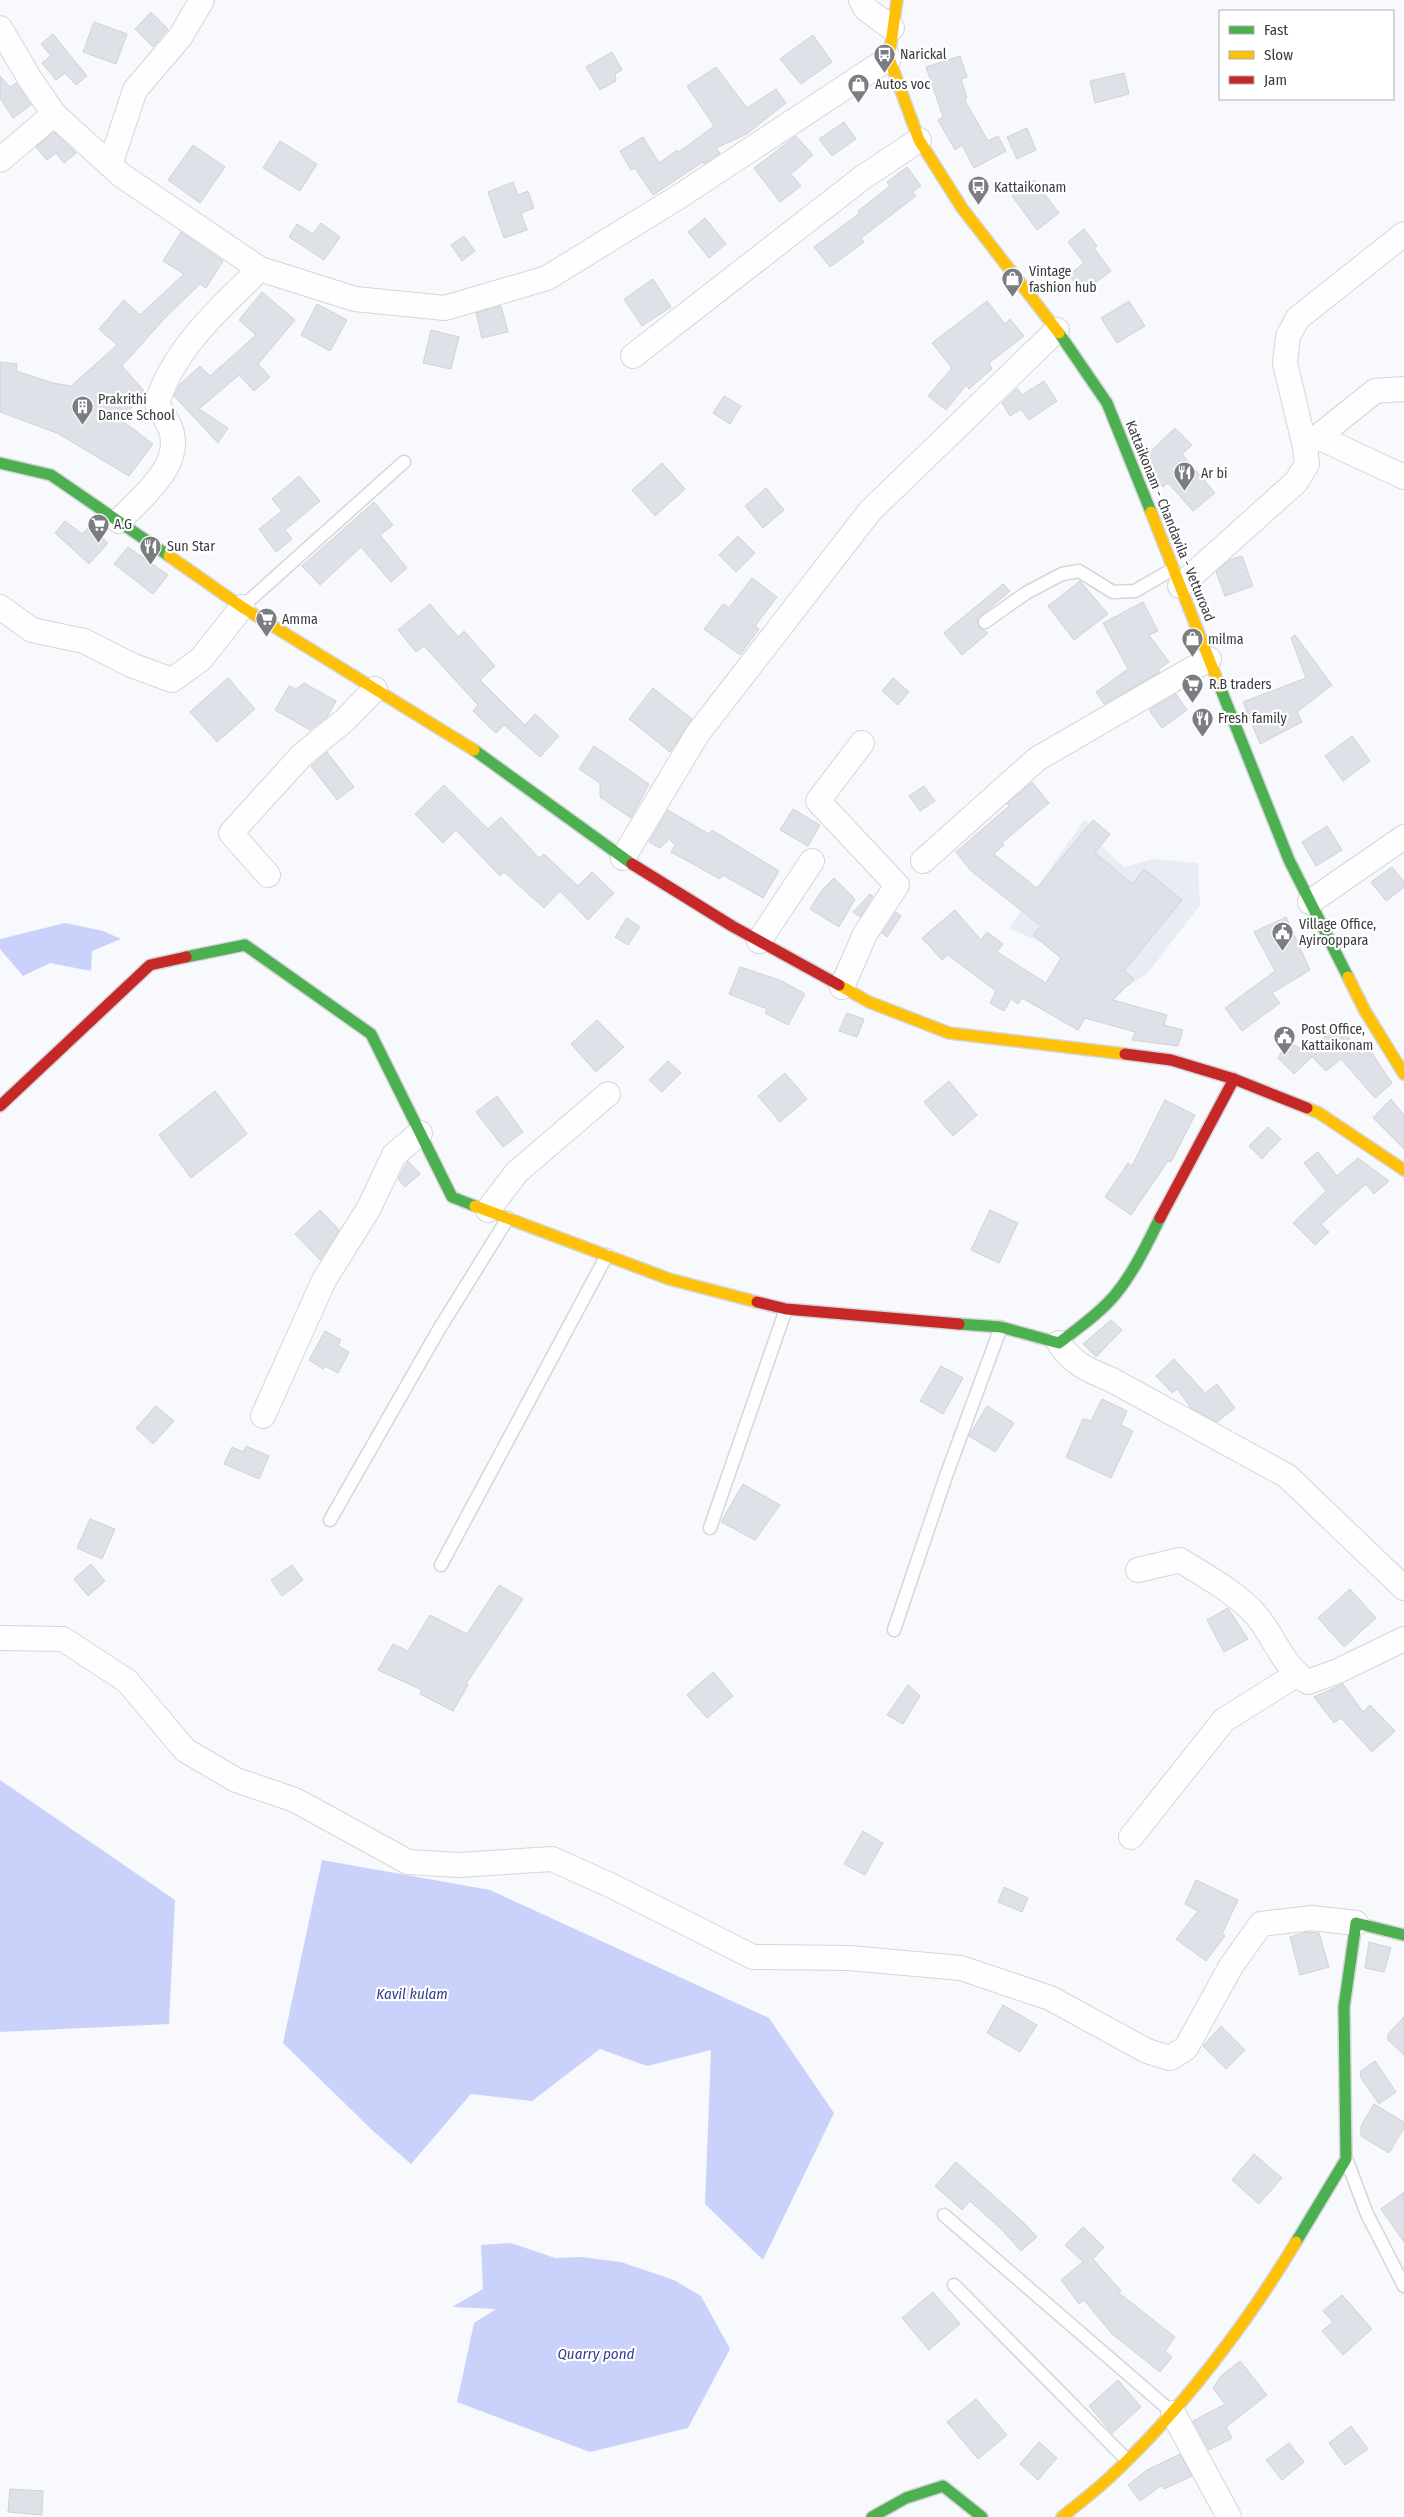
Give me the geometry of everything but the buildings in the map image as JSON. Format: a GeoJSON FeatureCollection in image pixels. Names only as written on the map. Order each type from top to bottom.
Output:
{"type":"FeatureCollection","features":[{"type":"Feature","properties":{"kind":"main road","name":"Kattaikonam - Chandavila - Vetturoad"},"geometry":{"type":"LineString","coordinates":[[897,0],[889,58],[919,140],[962,208],[1058,330],[1107,403],[1289,860],[1365,1011],[1404,1074]]}},
{"type":"Feature","properties":{"kind":"main road"},"geometry":{"type":"LineString","coordinates":[[0,463],[51,474],[242,607],[465,744],[623,858],[759,941],[870,1002],[949,1033],[1171,1060],[1234,1079],[1318,1112],[1404,1170]]}},
{"type":"Feature","properties":{"kind":"main road"},"geometry":{"type":"LineString","coordinates":[[0,1106],[150,965],[245,945],[372,1034],[452,1197],[669,1279],[786,1309],[1000,1327],[1059,1343],[1087,1322],[1115,1295],[1138,1260],[1234,1079]]}},
{"type":"Feature","properties":{"kind":"main road"},"geometry":{"type":"LineString","coordinates":[[1062,2517],[1090,2495],[1128,2460],[1173,2413],[1240,2327],[1278,2272],[1346,2158],[1344,2007],[1356,1923],[1404,1935]]}},
{"type":"Feature","properties":{"kind":"main road"},"geometry":{"type":"LineString","coordinates":[[872,2517],[889,2505],[920,2491],[943,2486],[982,2517]]}},
{"type":"Feature","properties":{"kind":"street"},"geometry":{"type":"LineString","coordinates":[[110,165],[134,90],[180,37],[202,0]]}},
{"type":"Feature","properties":{"kind":"street"},"geometry":{"type":"LineString","coordinates":[[861,0],[866,9],[892,28]]}},
{"type":"Feature","properties":{"kind":"street"},"geometry":{"type":"LineString","coordinates":[[0,28],[30,79],[54,114],[110,165],[260,269],[355,298],[445,308],[547,278],[680,196],[889,58]]}},
{"type":"Feature","properties":{"kind":"street"},"geometry":{"type":"LineString","coordinates":[[0,160],[54,114]]}},
{"type":"Feature","properties":{"kind":"street"},"geometry":{"type":"LineString","coordinates":[[633,356],[862,178],[919,140]]}},
{"type":"Feature","properties":{"kind":"street"},"geometry":{"type":"LineString","coordinates":[[1177,578],[1296,482],[1307,464],[1311,442],[1285,363],[1288,336],[1298,318],[1404,234]]}},
{"type":"Feature","properties":{"kind":"street"},"geometry":{"type":"LineString","coordinates":[[119,522],[160,476],[171,458],[172,438],[170,428],[157,403],[171,366],[210,318],[260,269]]}},
{"type":"Feature","properties":{"kind":"street"},"geometry":{"type":"LineString","coordinates":[[623,858],[698,733],[870,511],[1058,330]]}},
{"type":"Feature","properties":{"kind":"street"},"geometry":{"type":"LineString","coordinates":[[1311,442],[1375,391],[1404,390]]}},
{"type":"Feature","properties":{"kind":"street"},"geometry":{"type":"LineString","coordinates":[[1311,442],[1404,477]]}},
{"type":"Feature","properties":{"kind":"street"},"geometry":{"type":"LineString","coordinates":[[0,607],[32,630],[84,641],[131,665],[172,680],[201,659],[242,607]]}},
{"type":"Feature","properties":{"kind":"street"},"geometry":{"type":"LineString","coordinates":[[923,861],[1037,759],[1209,659]]}},
{"type":"Feature","properties":{"kind":"street"},"geometry":{"type":"LineString","coordinates":[[268,874],[231,833],[302,756],[345,720],[375,689]]}},
{"type":"Feature","properties":{"kind":"street"},"geometry":{"type":"LineString","coordinates":[[842,987],[865,934],[897,885],[818,800],[862,744]]}},
{"type":"Feature","properties":{"kind":"street"},"geometry":{"type":"LineString","coordinates":[[1310,902],[1404,837]]}},
{"type":"Feature","properties":{"kind":"street"},"geometry":{"type":"LineString","coordinates":[[759,941],[812,861]]}},
{"type":"Feature","properties":{"kind":"street"},"geometry":{"type":"LineString","coordinates":[[498,1214],[517,1172],[608,1094]]}},
{"type":"Feature","properties":{"kind":"street"},"geometry":{"type":"LineString","coordinates":[[262,1416],[324,1280],[369,1208],[394,1155],[420,1133]]}},
{"type":"Feature","properties":{"kind":"street"},"geometry":{"type":"LineString","coordinates":[[1059,1343],[1066,1353],[1085,1369],[1110,1379],[1288,1476],[1404,1588]]}},
{"type":"Feature","properties":{"kind":"street"},"geometry":{"type":"LineString","coordinates":[[1138,1570],[1180,1560],[1222,1587],[1255,1614],[1296,1675],[1308,1682],[1338,1671],[1404,1639]]}},
{"type":"Feature","properties":{"kind":"street"},"geometry":{"type":"LineString","coordinates":[[0,1638],[63,1639],[127,1681],[185,1750],[236,1780],[295,1800],[408,1862],[459,1865],[552,1859],[610,1885],[753,1957],[849,1958],[960,1968],[1050,1998],[1147,2051],[1170,2058],[1186,2048],[1231,1966],[1262,1924],[1312,1918],[1356,1923]]}},
{"type":"Feature","properties":{"kind":"street"},"geometry":{"type":"LineString","coordinates":[[1131,1837],[1224,1720],[1296,1675]]}},
{"type":"Feature","properties":{"kind":"street"},"geometry":{"type":"LineString","coordinates":[[1173,2413],[1229,2517]]}},
{"type":"Feature","properties":{"kind":"lane"},"geometry":{"type":"LineString","coordinates":[[242,607],[404,462]]}},
{"type":"Feature","properties":{"kind":"lane"},"geometry":{"type":"LineString","coordinates":[[984,622],[1026,593],[1062,574],[1079,571],[1113,592],[1135,591],[1177,578]]}},
{"type":"Feature","properties":{"kind":"lane"},"geometry":{"type":"LineString","coordinates":[[330,1520],[438,1331],[498,1214]]}},
{"type":"Feature","properties":{"kind":"lane"},"geometry":{"type":"LineString","coordinates":[[441,1565],[607,1255]]}},
{"type":"Feature","properties":{"kind":"lane"},"geometry":{"type":"LineString","coordinates":[[710,1528],[786,1309]]}},
{"type":"Feature","properties":{"kind":"lane"},"geometry":{"type":"LineString","coordinates":[[894,1630],[946,1476],[1000,1327]]}},
{"type":"Feature","properties":{"kind":"lane"},"geometry":{"type":"LineString","coordinates":[[1346,2158],[1367,2214],[1404,2286]]}},
{"type":"Feature","properties":{"kind":"lane"},"geometry":{"type":"LineString","coordinates":[[944,2215],[1173,2413]]}},
{"type":"Feature","properties":{"kind":"lane"},"geometry":{"type":"LineString","coordinates":[[954,2285],[1128,2460]]}},
{"type":"Feature","properties":{"kind":"shaded area"},"geometry":{"type":"Polygon","coordinates":[[[1084,820],[1096,827],[1101,846],[1124,867],[1154,859],[1198,863],[1200,905],[1147,974],[1127,987],[1071,955],[1009,928],[1084,820]]]}},
{"type":"Feature","properties":{"kind":"water"},"geometry":{"type":"Polygon","coordinates":[[[65,923],[103,931],[121,939],[92,951],[91,971],[50,963],[23,976],[0,949],[0,939],[65,923]]]}},
{"type":"Feature","properties":{"kind":"water"},"geometry":{"type":"Polygon","coordinates":[[[0,1780],[175,1900],[169,2024],[0,2032],[0,1780]]]}},
{"type":"Feature","properties":{"kind":"water","name":"Kavil kulam"},"geometry":{"type":"Polygon","coordinates":[[[322,1860],[490,1890],[769,2018],[834,2113],[763,2260],[705,2204],[711,2050],[647,2066],[600,2049],[532,2101],[471,2094],[411,2164],[372,2130],[283,2043],[322,1860]]]}},
{"type":"Feature","properties":{"kind":"water","name":"Quarry pond"},"geometry":{"type":"Polygon","coordinates":[[[511,2243],[555,2258],[581,2257],[621,2262],[674,2280],[701,2296],[730,2349],[688,2428],[590,2452],[457,2402],[474,2323],[496,2309],[452,2307],[483,2289],[481,2245],[511,2243]]]}},
{"type":"Feature","properties":{"kind":"traffic: fast"},"geometry":{"type":"LineString","coordinates":[[1059,333],[1107,403],[1151,512]]}},
{"type":"Feature","properties":{"kind":"traffic: fast"},"geometry":{"type":"LineString","coordinates":[[0,463],[51,475],[169,556]]}},
{"type":"Feature","properties":{"kind":"traffic: fast"},"geometry":{"type":"LineString","coordinates":[[1220,687],[1289,860],[1348,977]]}},
{"type":"Feature","properties":{"kind":"traffic: fast"},"geometry":{"type":"LineString","coordinates":[[474,750],[632,864]]}},
{"type":"Feature","properties":{"kind":"traffic: fast"},"geometry":{"type":"LineString","coordinates":[[186,957],[245,945],[371,1034],[452,1197],[475,1206]]}},
{"type":"Feature","properties":{"kind":"traffic: fast"},"geometry":{"type":"LineString","coordinates":[[959,1324],[1001,1327],[1059,1343],[1095,1315],[1115,1295],[1134,1267],[1160,1218]]}},
{"type":"Feature","properties":{"kind":"traffic: fast"},"geometry":{"type":"LineString","coordinates":[[1296,2242],[1346,2159],[1344,2007],[1356,1923],[1404,1935]]}},
{"type":"Feature","properties":{"kind":"traffic: fast"},"geometry":{"type":"LineString","coordinates":[[872,2517],[906,2498],[943,2486],[982,2517]]}},
{"type":"Feature","properties":{"kind":"traffic: slow"},"geometry":{"type":"LineString","coordinates":[[897,0],[889,58],[919,140],[962,208],[1059,333]]}},
{"type":"Feature","properties":{"kind":"traffic: slow"},"geometry":{"type":"LineString","coordinates":[[1151,512],[1220,687]]}},
{"type":"Feature","properties":{"kind":"traffic: slow"},"geometry":{"type":"LineString","coordinates":[[169,556],[242,607],[474,750]]}},
{"type":"Feature","properties":{"kind":"traffic: slow"},"geometry":{"type":"LineString","coordinates":[[1348,977],[1365,1011],[1404,1074]]}},
{"type":"Feature","properties":{"kind":"traffic: slow"},"geometry":{"type":"LineString","coordinates":[[839,985],[869,1002],[949,1033],[1125,1054]]}},
{"type":"Feature","properties":{"kind":"traffic: slow"},"geometry":{"type":"LineString","coordinates":[[1307,1108],[1319,1113],[1404,1170]]}},
{"type":"Feature","properties":{"kind":"traffic: slow"},"geometry":{"type":"LineString","coordinates":[[475,1206],[669,1279],[757,1302]]}},
{"type":"Feature","properties":{"kind":"traffic: slow"},"geometry":{"type":"LineString","coordinates":[[1062,2517],[1109,2478],[1161,2425],[1186,2396],[1234,2336],[1296,2242]]}},
{"type":"Feature","properties":{"kind":"traffic: jam"},"geometry":{"type":"LineString","coordinates":[[632,864],[732,926],[839,985]]}},
{"type":"Feature","properties":{"kind":"traffic: jam"},"geometry":{"type":"LineString","coordinates":[[0,1106],[150,965],[186,957]]}},
{"type":"Feature","properties":{"kind":"traffic: jam"},"geometry":{"type":"LineString","coordinates":[[1125,1054],[1171,1060],[1234,1079],[1307,1108]]}},
{"type":"Feature","properties":{"kind":"traffic: jam"},"geometry":{"type":"LineString","coordinates":[[1160,1218],[1234,1079]]}},
{"type":"Feature","properties":{"kind":"traffic: jam"},"geometry":{"type":"LineString","coordinates":[[757,1302],[786,1309],[959,1324]]}},
{"type":"Feature","properties":{"kind":"place","name":"Narickal"},"geometry":{"type":"Point","coordinates":[884,73]}},
{"type":"Feature","properties":{"kind":"place","name":"Autos voc"},"geometry":{"type":"Point","coordinates":[859,103]}},
{"type":"Feature","properties":{"kind":"place","name":"Kattaikonam"},"geometry":{"type":"Point","coordinates":[978,206]}},
{"type":"Feature","properties":{"kind":"place","name":"Vintage fashion hub"},"geometry":{"type":"Point","coordinates":[1013,298]}},
{"type":"Feature","properties":{"kind":"place","name":"Prakrithi Dance School"},"geometry":{"type":"Point","coordinates":[82,426]}},
{"type":"Feature","properties":{"kind":"place","name":"Ar bi"},"geometry":{"type":"Point","coordinates":[1185,492]}},
{"type":"Feature","properties":{"kind":"place","name":"A.G"},"geometry":{"type":"Point","coordinates":[98,543]}},
{"type":"Feature","properties":{"kind":"place","name":"Sun Star"},"geometry":{"type":"Point","coordinates":[151,565]}},
{"type":"Feature","properties":{"kind":"place","name":"Amma"},"geometry":{"type":"Point","coordinates":[266,638]}},
{"type":"Feature","properties":{"kind":"place","name":"milma"},"geometry":{"type":"Point","coordinates":[1192,658]}},
{"type":"Feature","properties":{"kind":"place","name":"R.B traders"},"geometry":{"type":"Point","coordinates":[1193,703]}},
{"type":"Feature","properties":{"kind":"place","name":"Fresh family"},"geometry":{"type":"Point","coordinates":[1202,737]}},
{"type":"Feature","properties":{"kind":"place","name":"Village Office, Ayirooppara"},"geometry":{"type":"Point","coordinates":[1283,951]}},
{"type":"Feature","properties":{"kind":"place","name":"Post Office, Kattaikonam"},"geometry":{"type":"Point","coordinates":[1285,1056]}}]}
